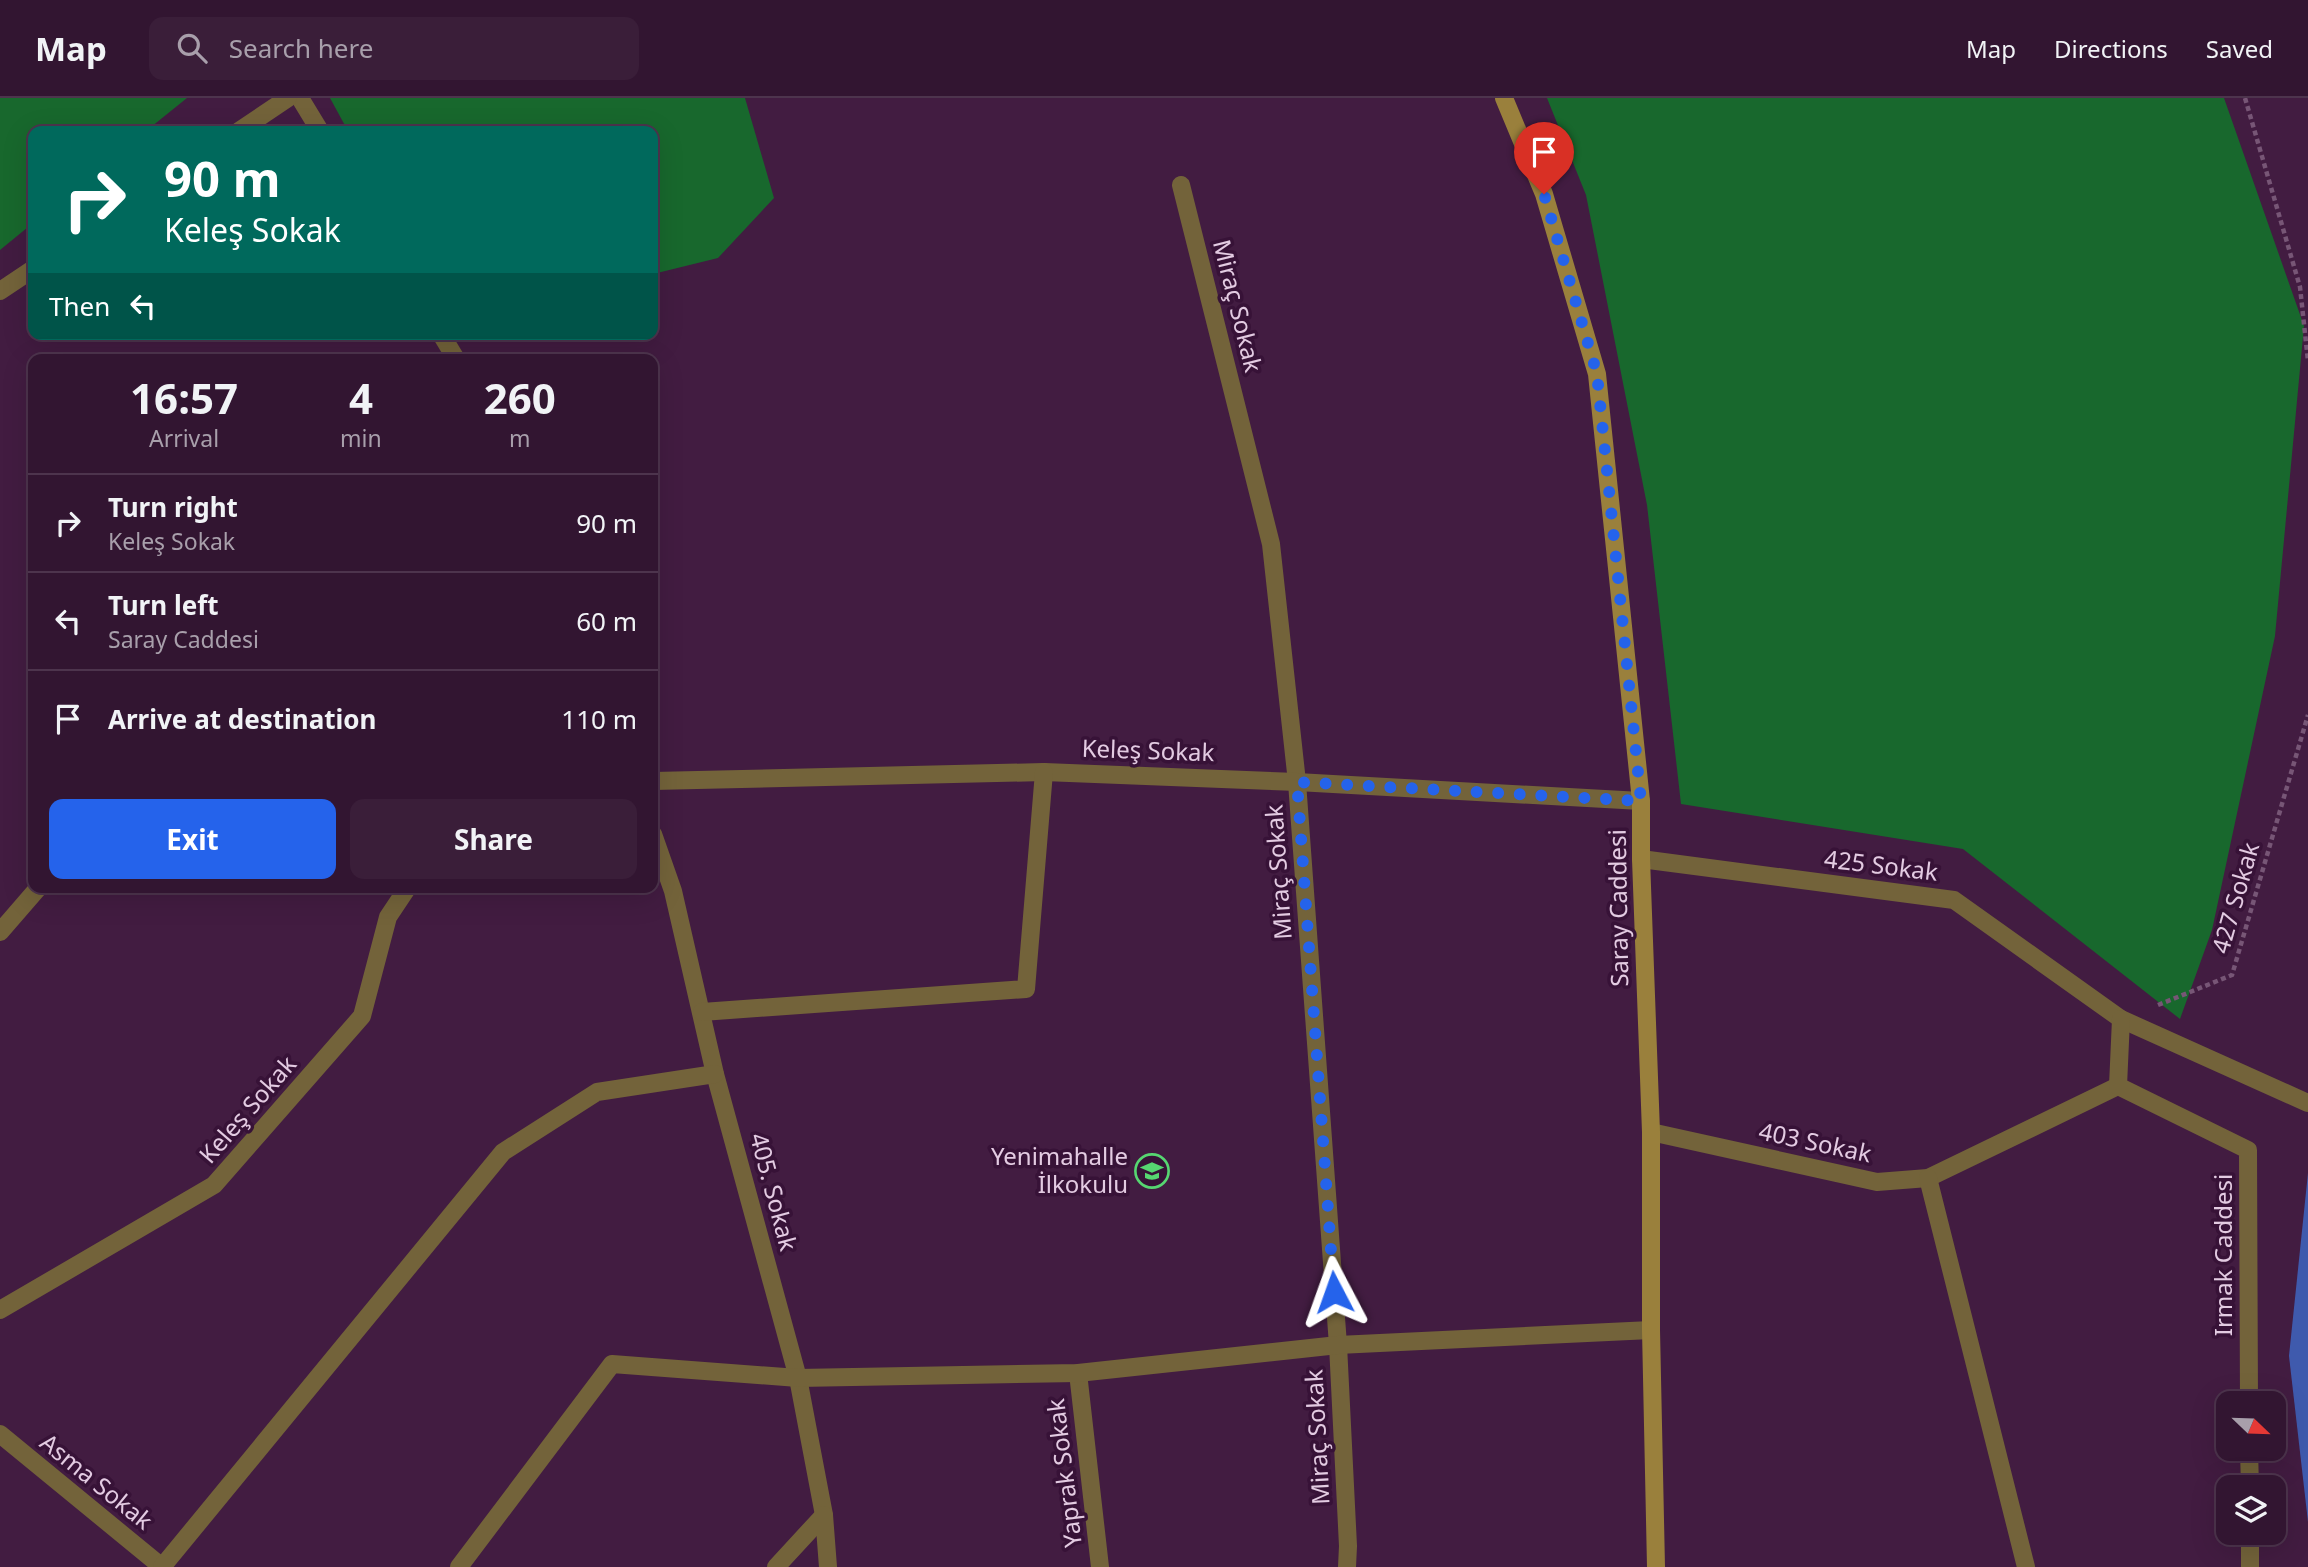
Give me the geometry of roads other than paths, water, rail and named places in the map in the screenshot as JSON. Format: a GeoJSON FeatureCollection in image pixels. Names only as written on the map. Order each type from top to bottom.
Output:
{"type":"FeatureCollection","features":[{"type":"Feature","properties":{"kind":"main road","name":"Saray Caddesi"},"geometry":{"type":"LineString","coordinates":[[1504,98],[1544,194],[1597,374],[1641,801],[1651,1132],[1651,1330],[1656,1567]]}},
{"type":"Feature","properties":{"kind":"street"},"geometry":{"type":"LineString","coordinates":[[246,126],[288,98]]}},
{"type":"Feature","properties":{"kind":"street"},"geometry":{"type":"LineString","coordinates":[[300,98],[317,126]]}},
{"type":"Feature","properties":{"kind":"street","name":"Miraç Sokak"},"geometry":{"type":"LineString","coordinates":[[1181,185],[1270,544],[1297,782],[1338,1345],[1347,1567]]}},
{"type":"Feature","properties":{"kind":"street"},"geometry":{"type":"LineString","coordinates":[[0,291],[28,272]]}},
{"type":"Feature","properties":{"kind":"street"},"geometry":{"type":"LineString","coordinates":[[702,1012],[1026,989],[1044,772]]}},
{"type":"Feature","properties":{"kind":"street","name":"Keleş Sokak"},"geometry":{"type":"LineString","coordinates":[[658,781],[1044,772],[1297,782],[1641,801]]}},
{"type":"Feature","properties":{"kind":"street","name":"405. Sokak"},"geometry":{"type":"LineString","coordinates":[[658,848],[673,891],[715,1074],[798,1378],[824,1515],[828,1567]]}},
{"type":"Feature","properties":{"kind":"street","name":"425 Sokak"},"geometry":{"type":"LineString","coordinates":[[1641,859],[1954,900],[2121,1019],[2308,1103]]}},
{"type":"Feature","properties":{"kind":"street"},"geometry":{"type":"LineString","coordinates":[[0,932],[34,893]]}},
{"type":"Feature","properties":{"kind":"street","name":"Keleş Sokak"},"geometry":{"type":"LineString","coordinates":[[0,1310],[214,1185],[362,1016],[388,917],[404,893]]}},
{"type":"Feature","properties":{"kind":"street"},"geometry":{"type":"LineString","coordinates":[[2118,1086],[2121,1019]]}},
{"type":"Feature","properties":{"kind":"street"},"geometry":{"type":"LineString","coordinates":[[162,1567],[503,1152],[597,1092],[715,1074]]}},
{"type":"Feature","properties":{"kind":"street","name":"403 Sokak"},"geometry":{"type":"LineString","coordinates":[[1651,1132],[1877,1182],[1928,1178],[2118,1086]]}},
{"type":"Feature","properties":{"kind":"street","name":"Irmak Caddesi"},"geometry":{"type":"LineString","coordinates":[[2118,1086],[2248,1150],[2249,1391]]}},
{"type":"Feature","properties":{"kind":"street"},"geometry":{"type":"LineString","coordinates":[[1928,1178],[2025,1567]]}},
{"type":"Feature","properties":{"kind":"street"},"geometry":{"type":"LineString","coordinates":[[459,1567],[612,1364],[798,1378],[1078,1373],[1338,1345],[1651,1330]]}},
{"type":"Feature","properties":{"kind":"street","name":"Yaprak Sokak"},"geometry":{"type":"LineString","coordinates":[[1078,1373],[1100,1567]]}},
{"type":"Feature","properties":{"kind":"street","name":"Asma Sokak"},"geometry":{"type":"LineString","coordinates":[[0,1434],[162,1567]]}},
{"type":"Feature","properties":{"kind":"street"},"geometry":{"type":"LineString","coordinates":[[776,1567],[824,1515]]}},
{"type":"Feature","properties":{"kind":"street"},"geometry":{"type":"LineString","coordinates":[[2250,1545],[2250,1567]]}},
{"type":"Feature","properties":{"kind":"water"},"geometry":{"type":"Polygon","coordinates":[[[2308,1173],[2308,1522],[2289,1356],[2308,1173]]]}},
{"type":"Feature","properties":{"kind":"place","name":"Yenimahalle İlkokulu"},"geometry":{"type":"Point","coordinates":[1152,1171]}}]}
